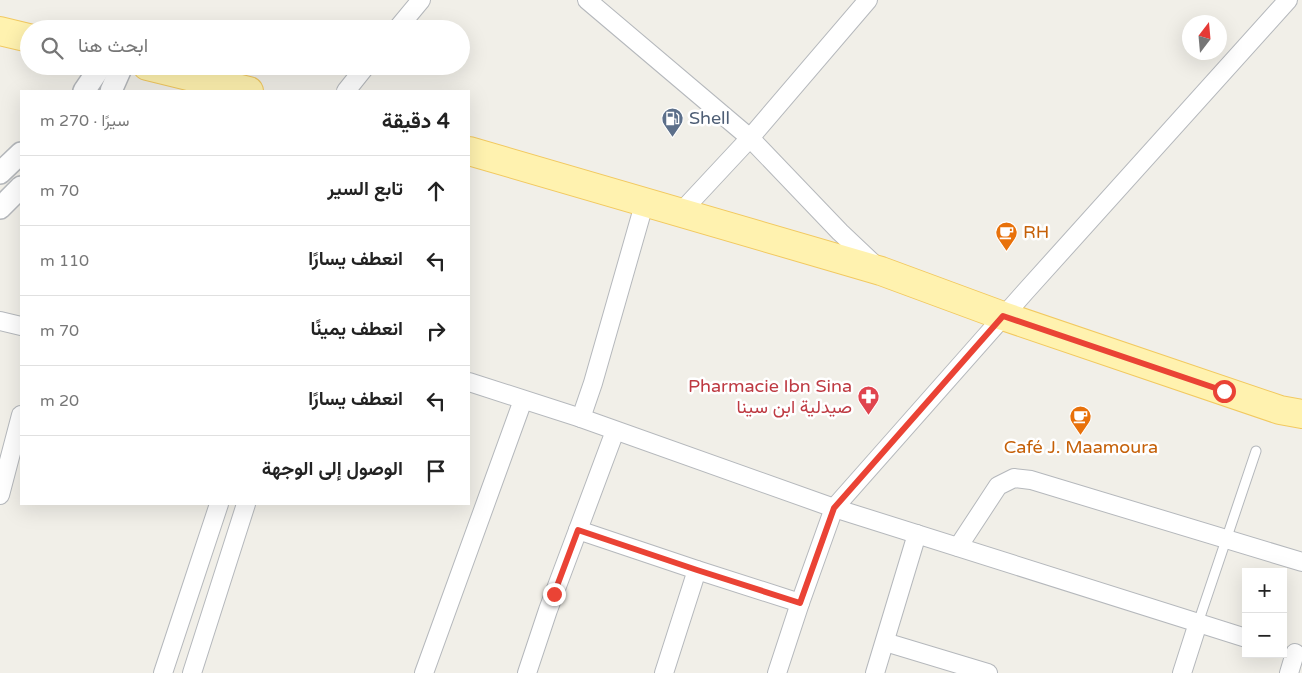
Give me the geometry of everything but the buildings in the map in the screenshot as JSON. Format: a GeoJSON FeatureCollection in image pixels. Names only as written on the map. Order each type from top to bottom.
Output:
{"type":"FeatureCollection","features":[{"type":"Feature","properties":{"kind":"main road"},"geometry":{"type":"LineString","coordinates":[[0,31],[20,36]]}},
{"type":"Feature","properties":{"kind":"main road"},"geometry":{"type":"LineString","coordinates":[[184,75],[245,90]]}},
{"type":"Feature","properties":{"kind":"main road"},"geometry":{"type":"LineString","coordinates":[[470,151],[881,271],[1003,316],[1295,415]]}},
{"type":"Feature","properties":{"kind":"street"},"geometry":{"type":"LineString","coordinates":[[404,20],[421,0]]}},
{"type":"Feature","properties":{"kind":"street"},"geometry":{"type":"LineString","coordinates":[[587,0],[750,138],[840,232],[881,271]]}},
{"type":"Feature","properties":{"kind":"street"},"geometry":{"type":"LineString","coordinates":[[681,212],[750,138],[868,0]]}},
{"type":"Feature","properties":{"kind":"street"},"geometry":{"type":"LineString","coordinates":[[777,673],[834,508],[1003,316],[1288,0]]}},
{"type":"Feature","properties":{"kind":"street"},"geometry":{"type":"LineString","coordinates":[[85,90],[95,75]]}},
{"type":"Feature","properties":{"kind":"street"},"geometry":{"type":"LineString","coordinates":[[111,90],[118,75]]}},
{"type":"Feature","properties":{"kind":"street"},"geometry":{"type":"LineString","coordinates":[[347,90],[359,75]]}},
{"type":"Feature","properties":{"kind":"street"},"geometry":{"type":"LineString","coordinates":[[0,173],[20,154]]}},
{"type":"Feature","properties":{"kind":"street"},"geometry":{"type":"LineString","coordinates":[[0,208],[20,188]]}},
{"type":"Feature","properties":{"kind":"street"},"geometry":{"type":"LineString","coordinates":[[581,418],[593,383],[645,201]]}},
{"type":"Feature","properties":{"kind":"street"},"geometry":{"type":"LineString","coordinates":[[0,321],[20,326]]}},
{"type":"Feature","properties":{"kind":"street"},"geometry":{"type":"LineString","coordinates":[[470,382],[581,418],[834,508],[1242,637]]}},
{"type":"Feature","properties":{"kind":"street"},"geometry":{"type":"LineString","coordinates":[[424,673],[523,400]]}},
{"type":"Feature","properties":{"kind":"street"},"geometry":{"type":"LineString","coordinates":[[0,495],[20,419]]}},
{"type":"Feature","properties":{"kind":"street"},"geometry":{"type":"LineString","coordinates":[[527,673],[548,610],[615,431]]}},
{"type":"Feature","properties":{"kind":"street"},"geometry":{"type":"LineString","coordinates":[[958,547],[998,486],[1014,478],[1031,480],[1302,562]]}},
{"type":"Feature","properties":{"kind":"street"},"geometry":{"type":"LineString","coordinates":[[163,673],[219,505]]}},
{"type":"Feature","properties":{"kind":"street"},"geometry":{"type":"LineString","coordinates":[[192,673],[246,505]]}},
{"type":"Feature","properties":{"kind":"street"},"geometry":{"type":"LineString","coordinates":[[578,530],[800,603]]}},
{"type":"Feature","properties":{"kind":"street"},"geometry":{"type":"LineString","coordinates":[[875,673],[916,534]]}},
{"type":"Feature","properties":{"kind":"street"},"geometry":{"type":"LineString","coordinates":[[664,673],[697,570]]}},
{"type":"Feature","properties":{"kind":"street"},"geometry":{"type":"LineString","coordinates":[[1182,673],[1198,623]]}},
{"type":"Feature","properties":{"kind":"street"},"geometry":{"type":"LineString","coordinates":[[885,642],[988,673]]}},
{"type":"Feature","properties":{"kind":"street"},"geometry":{"type":"LineString","coordinates":[[1289,673],[1294,652]]}},
{"type":"Feature","properties":{"kind":"lane"},"geometry":{"type":"LineString","coordinates":[[1198,623],[1256,451]]}},
{"type":"Feature","properties":{"kind":"place","name":"Shell"},"geometry":{"type":"Point","coordinates":[673,137]}},
{"type":"Feature","properties":{"kind":"place","name":"RH"},"geometry":{"type":"Point","coordinates":[1007,251]}},
{"type":"Feature","properties":{"kind":"place","name":"Pharmacie Ibn Sina صيدلية ابن سينا"},"geometry":{"type":"Point","coordinates":[868,415]}},
{"type":"Feature","properties":{"kind":"place","name":"Café J. Maamoura"},"geometry":{"type":"Point","coordinates":[1081,436]}},
{"type":"Feature","properties":{"kind":"route"},"geometry":{"type":"LineString","coordinates":[[554,594],[578,530],[800,603],[834,508],[1003,316],[1224,391]]}}]}
